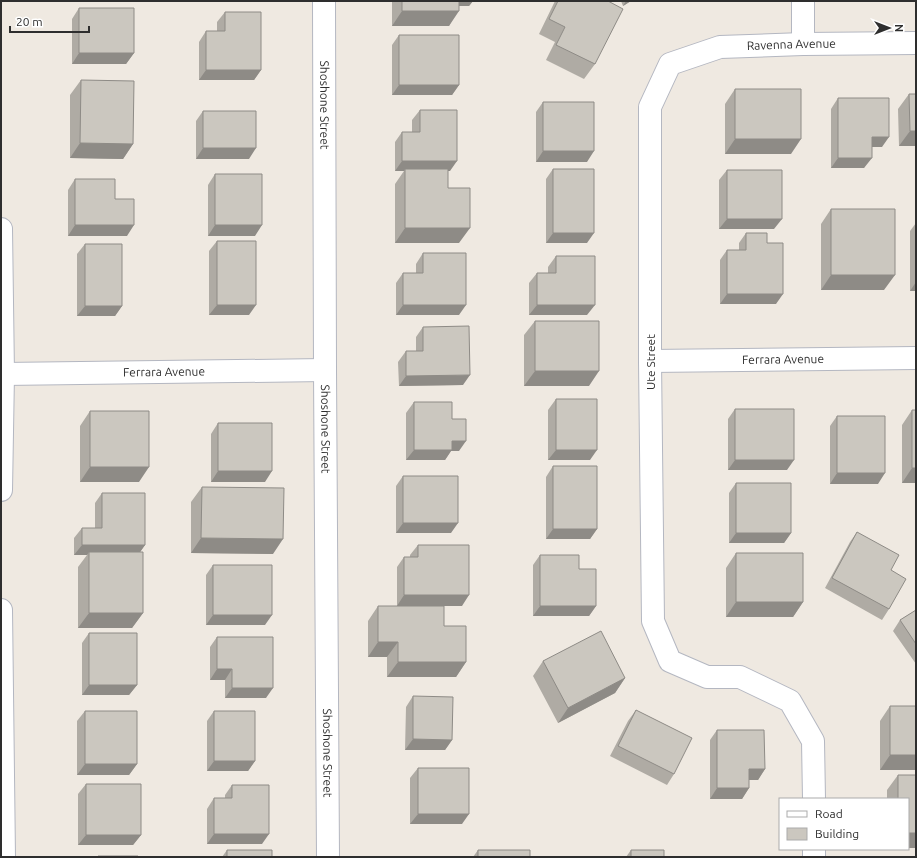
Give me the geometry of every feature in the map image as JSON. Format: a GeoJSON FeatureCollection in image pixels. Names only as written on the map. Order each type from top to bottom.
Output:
{"type":"FeatureCollection","features":[{"type":"Feature","properties":{"kind":"street","name":"Shoshone Street"},"geometry":{"type":"LineString","coordinates":[[324,1],[328,857]]}},
{"type":"Feature","properties":{"kind":"street"},"geometry":{"type":"LineString","coordinates":[[803,1],[803,44]]}},
{"type":"Feature","properties":{"kind":"street","name":"Ravenna Avenue"},"geometry":{"type":"LineString","coordinates":[[670,64],[720,47],[803,44],[916,43]]}},
{"type":"Feature","properties":{"kind":"street","name":"Ute Street"},"geometry":{"type":"LineString","coordinates":[[670,64],[650,107],[650,361],[653,621],[670,661],[707,677],[740,677],[790,701],[813,741],[814,798]]}},
{"type":"Feature","properties":{"kind":"street"},"geometry":{"type":"LineString","coordinates":[[1,229],[3,374],[1,490]]}},
{"type":"Feature","properties":{"kind":"street","name":"Ferrara Avenue"},"geometry":{"type":"LineString","coordinates":[[650,361],[916,358]]}},
{"type":"Feature","properties":{"kind":"street","name":"Ferrara Avenue"},"geometry":{"type":"LineString","coordinates":[[3,374],[325,370]]}},
{"type":"Feature","properties":{"kind":"street"},"geometry":{"type":"LineString","coordinates":[[1,610],[4,857]]}},
{"type":"Feature","properties":{"kind":"building"},"geometry":{"type":"Polygon","coordinates":[[[402,1],[459,1],[459,11],[402,11],[402,1]]]}},
{"type":"Feature","properties":{"kind":"building"},"geometry":{"type":"Polygon","coordinates":[[[558,1],[608,1],[623,9],[595,64],[556,45],[565,27],[549,19],[558,1]]]}},
{"type":"Feature","properties":{"kind":"building"},"geometry":{"type":"Polygon","coordinates":[[[79,8],[134,8],[134,53],[79,53],[79,8]]]}},
{"type":"Feature","properties":{"kind":"building"},"geometry":{"type":"Polygon","coordinates":[[[225,12],[261,12],[261,70],[206,70],[206,31],[225,31],[225,12]]]}},
{"type":"Feature","properties":{"kind":"building"},"geometry":{"type":"Polygon","coordinates":[[[399,35],[459,35],[459,85],[399,85],[399,35]]]}},
{"type":"Feature","properties":{"kind":"building"},"geometry":{"type":"Polygon","coordinates":[[[81,80],[134,81],[133,144],[80,143],[81,80]]]}},
{"type":"Feature","properties":{"kind":"building"},"geometry":{"type":"Polygon","coordinates":[[[735,89],[801,89],[801,139],[735,139],[735,89]]]}},
{"type":"Feature","properties":{"kind":"building"},"geometry":{"type":"Polygon","coordinates":[[[909,94],[916,94],[916,131],[910,131],[909,94]]]}},
{"type":"Feature","properties":{"kind":"building"},"geometry":{"type":"Polygon","coordinates":[[[838,98],[889,98],[889,137],[872,137],[872,158],[838,158],[838,98]]]}},
{"type":"Feature","properties":{"kind":"building"},"geometry":{"type":"Polygon","coordinates":[[[543,102],[594,102],[594,151],[543,151],[543,102]]]}},
{"type":"Feature","properties":{"kind":"building"},"geometry":{"type":"Polygon","coordinates":[[[420,110],[457,110],[457,161],[402,161],[402,132],[420,132],[420,110]]]}},
{"type":"Feature","properties":{"kind":"building"},"geometry":{"type":"Polygon","coordinates":[[[203,111],[256,111],[256,148],[203,148],[203,111]]]}},
{"type":"Feature","properties":{"kind":"building"},"geometry":{"type":"Polygon","coordinates":[[[405,169],[448,169],[448,188],[470,188],[470,228],[405,228],[405,169]]]}},
{"type":"Feature","properties":{"kind":"building"},"geometry":{"type":"Polygon","coordinates":[[[553,169],[594,169],[594,233],[553,233],[553,169]]]}},
{"type":"Feature","properties":{"kind":"building"},"geometry":{"type":"Polygon","coordinates":[[[727,170],[782,170],[782,219],[727,219],[727,170]]]}},
{"type":"Feature","properties":{"kind":"building"},"geometry":{"type":"Polygon","coordinates":[[[215,174],[262,174],[262,225],[215,225],[215,174]]]}},
{"type":"Feature","properties":{"kind":"building"},"geometry":{"type":"Polygon","coordinates":[[[75,179],[115,179],[115,199],[134,199],[134,225],[75,225],[75,179]]]}},
{"type":"Feature","properties":{"kind":"building"},"geometry":{"type":"Polygon","coordinates":[[[831,209],[895,209],[895,275],[831,275],[831,209]]]}},
{"type":"Feature","properties":{"kind":"building"},"geometry":{"type":"Polygon","coordinates":[[[746,233],[767,233],[767,243],[783,243],[783,294],[727,294],[727,250],[746,250],[746,233]]]}},
{"type":"Feature","properties":{"kind":"building"},"geometry":{"type":"Polygon","coordinates":[[[217,241],[256,241],[256,305],[217,305],[217,241]]]}},
{"type":"Feature","properties":{"kind":"building"},"geometry":{"type":"Polygon","coordinates":[[[85,244],[122,244],[122,306],[85,306],[85,244]]]}},
{"type":"Feature","properties":{"kind":"building"},"geometry":{"type":"Polygon","coordinates":[[[423,253],[466,253],[466,305],[403,305],[403,273],[423,273],[423,253]]]}},
{"type":"Feature","properties":{"kind":"building"},"geometry":{"type":"Polygon","coordinates":[[[556,256],[595,256],[595,305],[537,305],[537,273],[556,273],[556,256]]]}},
{"type":"Feature","properties":{"kind":"building"},"geometry":{"type":"Polygon","coordinates":[[[535,321],[599,321],[599,371],[535,371],[535,321]]]}},
{"type":"Feature","properties":{"kind":"building"},"geometry":{"type":"Polygon","coordinates":[[[469,326],[470,375],[406,376],[406,351],[423,351],[423,327],[469,326]]]}},
{"type":"Feature","properties":{"kind":"building"},"geometry":{"type":"Polygon","coordinates":[[[556,399],[597,399],[597,450],[556,450],[556,399]]]}},
{"type":"Feature","properties":{"kind":"building"},"geometry":{"type":"Polygon","coordinates":[[[414,402],[452,402],[452,419],[466,419],[466,441],[452,441],[452,450],[414,450],[414,402]]]}},
{"type":"Feature","properties":{"kind":"building"},"geometry":{"type":"Polygon","coordinates":[[[735,409],[794,409],[794,460],[735,460],[735,409]]]}},
{"type":"Feature","properties":{"kind":"building"},"geometry":{"type":"Polygon","coordinates":[[[912,410],[916,410],[916,468],[912,468],[912,410]]]}},
{"type":"Feature","properties":{"kind":"building"},"geometry":{"type":"Polygon","coordinates":[[[90,411],[149,411],[149,467],[90,467],[90,411]]]}},
{"type":"Feature","properties":{"kind":"building"},"geometry":{"type":"Polygon","coordinates":[[[837,416],[885,416],[885,473],[837,473],[837,416]]]}},
{"type":"Feature","properties":{"kind":"building"},"geometry":{"type":"Polygon","coordinates":[[[218,423],[272,423],[272,471],[218,471],[218,423]]]}},
{"type":"Feature","properties":{"kind":"building"},"geometry":{"type":"Polygon","coordinates":[[[553,466],[597,466],[597,529],[553,529],[553,466]]]}},
{"type":"Feature","properties":{"kind":"building"},"geometry":{"type":"Polygon","coordinates":[[[403,476],[458,476],[458,523],[403,523],[403,476]]]}},
{"type":"Feature","properties":{"kind":"building"},"geometry":{"type":"Polygon","coordinates":[[[736,483],[791,483],[791,533],[736,533],[736,483]]]}},
{"type":"Feature","properties":{"kind":"building"},"geometry":{"type":"Polygon","coordinates":[[[202,487],[284,488],[283,539],[201,538],[202,487]]]}},
{"type":"Feature","properties":{"kind":"building"},"geometry":{"type":"Polygon","coordinates":[[[102,493],[145,493],[145,545],[82,545],[82,528],[102,528],[102,493]]]}},
{"type":"Feature","properties":{"kind":"building"},"geometry":{"type":"Polygon","coordinates":[[[857,532],[899,555],[891,570],[906,579],[889,609],[832,578],[857,532]]]}},
{"type":"Feature","properties":{"kind":"building"},"geometry":{"type":"Polygon","coordinates":[[[418,545],[469,545],[469,595],[404,595],[404,557],[418,557],[418,545]]]}},
{"type":"Feature","properties":{"kind":"building"},"geometry":{"type":"Polygon","coordinates":[[[89,552],[143,552],[143,613],[89,613],[89,552]]]}},
{"type":"Feature","properties":{"kind":"building"},"geometry":{"type":"Polygon","coordinates":[[[736,553],[803,553],[803,602],[736,602],[736,553]]]}},
{"type":"Feature","properties":{"kind":"building"},"geometry":{"type":"Polygon","coordinates":[[[540,555],[579,555],[579,569],[596,569],[596,606],[540,606],[540,555]]]}},
{"type":"Feature","properties":{"kind":"building"},"geometry":{"type":"Polygon","coordinates":[[[213,565],[272,565],[272,615],[213,615],[213,565]]]}},
{"type":"Feature","properties":{"kind":"building"},"geometry":{"type":"Polygon","coordinates":[[[378,606],[444,606],[444,626],[466,626],[466,662],[398,662],[398,642],[378,642],[378,606]]]}},
{"type":"Feature","properties":{"kind":"building"},"geometry":{"type":"Polygon","coordinates":[[[916,610],[916,644],[900,620],[916,610]]]}},
{"type":"Feature","properties":{"kind":"building"},"geometry":{"type":"Polygon","coordinates":[[[601,631],[625,678],[568,708],[543,661],[601,631]]]}},
{"type":"Feature","properties":{"kind":"building"},"geometry":{"type":"Polygon","coordinates":[[[89,633],[137,633],[137,685],[89,685],[89,633]]]}},
{"type":"Feature","properties":{"kind":"building"},"geometry":{"type":"Polygon","coordinates":[[[217,637],[273,637],[273,688],[232,688],[232,669],[217,669],[217,637]]]}},
{"type":"Feature","properties":{"kind":"building"},"geometry":{"type":"Polygon","coordinates":[[[413,696],[453,697],[452,740],[413,739],[413,696]]]}},
{"type":"Feature","properties":{"kind":"building"},"geometry":{"type":"Polygon","coordinates":[[[890,706],[916,706],[916,755],[890,755],[890,706]]]}},
{"type":"Feature","properties":{"kind":"building"},"geometry":{"type":"Polygon","coordinates":[[[636,710],[692,738],[674,774],[618,746],[636,710]]]}},
{"type":"Feature","properties":{"kind":"building"},"geometry":{"type":"Polygon","coordinates":[[[85,711],[137,711],[137,764],[85,764],[85,711]]]}},
{"type":"Feature","properties":{"kind":"building"},"geometry":{"type":"Polygon","coordinates":[[[214,711],[255,711],[255,761],[214,761],[214,711]]]}},
{"type":"Feature","properties":{"kind":"building"},"geometry":{"type":"Polygon","coordinates":[[[717,730],[764,730],[765,769],[749,769],[749,788],[717,788],[717,730]]]}},
{"type":"Feature","properties":{"kind":"building"},"geometry":{"type":"Polygon","coordinates":[[[418,768],[469,768],[469,814],[418,814],[418,768]]]}},
{"type":"Feature","properties":{"kind":"building"},"geometry":{"type":"Polygon","coordinates":[[[898,775],[916,775],[916,833],[909,833],[909,798],[898,798],[898,775]]]}},
{"type":"Feature","properties":{"kind":"building"},"geometry":{"type":"Polygon","coordinates":[[[86,784],[141,784],[141,835],[86,835],[86,784]]]}},
{"type":"Feature","properties":{"kind":"building"},"geometry":{"type":"Polygon","coordinates":[[[232,785],[269,785],[269,834],[214,834],[214,798],[232,798],[232,785]]]}},
{"type":"Feature","properties":{"kind":"building"},"geometry":{"type":"Polygon","coordinates":[[[227,850],[272,850],[272,857],[227,857],[227,850]]]}},
{"type":"Feature","properties":{"kind":"building"},"geometry":{"type":"Polygon","coordinates":[[[478,850],[530,850],[530,857],[478,857],[478,850]]]}},
{"type":"Feature","properties":{"kind":"building"},"geometry":{"type":"Polygon","coordinates":[[[631,850],[664,850],[664,857],[631,857],[631,850]]]}},
{"type":"Feature","properties":{"kind":"building"},"geometry":{"type":"Polygon","coordinates":[[[138,856],[138,857],[98,857],[138,856]]]}}]}
